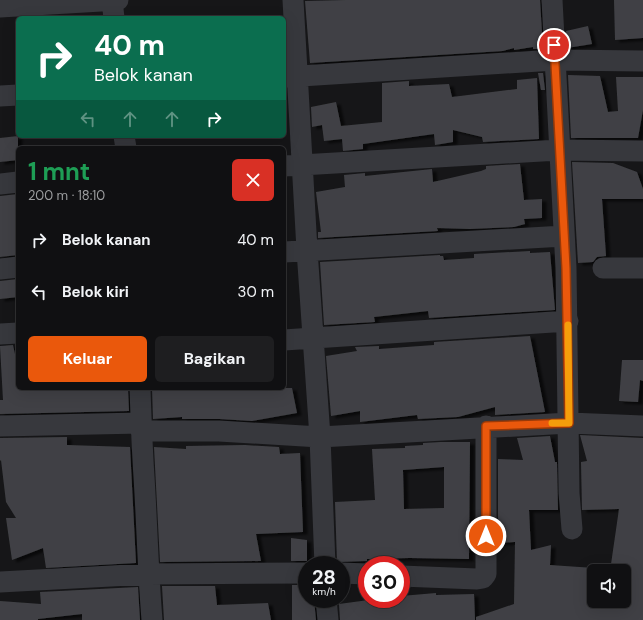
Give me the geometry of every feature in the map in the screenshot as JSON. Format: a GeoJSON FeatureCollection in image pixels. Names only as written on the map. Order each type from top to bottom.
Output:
{"type":"FeatureCollection","features":[{"type":"Feature","properties":{"kind":"street"},"geometry":{"type":"LineString","coordinates":[[112,0],[114,16]]}},
{"type":"Feature","properties":{"kind":"street"},"geometry":{"type":"LineString","coordinates":[[0,6],[118,0]]}},
{"type":"Feature","properties":{"kind":"street"},"geometry":{"type":"LineString","coordinates":[[293,0],[291,77],[293,165],[307,250],[320,436],[325,556]]}},
{"type":"Feature","properties":{"kind":"street"},"geometry":{"type":"LineString","coordinates":[[552,0],[566,268],[568,321],[569,493],[572,529]]}},
{"type":"Feature","properties":{"kind":"street"},"geometry":{"type":"LineString","coordinates":[[291,77],[555,60],[643,61]]}},
{"type":"Feature","properties":{"kind":"street"},"geometry":{"type":"LineString","coordinates":[[0,96],[16,95]]}},
{"type":"Feature","properties":{"kind":"street"},"geometry":{"type":"LineString","coordinates":[[293,165],[559,150],[643,151]]}},
{"type":"Feature","properties":{"kind":"street"},"geometry":{"type":"LineString","coordinates":[[0,184],[16,182]]}},
{"type":"Feature","properties":{"kind":"street"},"geometry":{"type":"LineString","coordinates":[[286,252],[564,236]]}},
{"type":"Feature","properties":{"kind":"street"},"geometry":{"type":"LineString","coordinates":[[0,269],[16,267]]}},
{"type":"Feature","properties":{"kind":"street"},"geometry":{"type":"LineString","coordinates":[[603,268],[643,268]]}},
{"type":"Feature","properties":{"kind":"street"},"geometry":{"type":"LineString","coordinates":[[286,340],[568,321]]}},
{"type":"Feature","properties":{"kind":"street"},"geometry":{"type":"LineString","coordinates":[[0,334],[16,333]]}},
{"type":"Feature","properties":{"kind":"street"},"geometry":{"type":"LineString","coordinates":[[140,390],[148,574],[152,620]]}},
{"type":"Feature","properties":{"kind":"street"},"geometry":{"type":"LineString","coordinates":[[0,426],[141,427],[320,436],[486,426],[569,423],[643,426]]}},
{"type":"Feature","properties":{"kind":"street"},"geometry":{"type":"LineString","coordinates":[[410,576],[477,579],[483,578],[486,574],[486,426]]}},
{"type":"Feature","properties":{"kind":"street"},"geometry":{"type":"LineString","coordinates":[[0,582],[148,574],[298,573]]}},
{"type":"Feature","properties":{"kind":"street"},"geometry":{"type":"LineString","coordinates":[[327,608],[328,620]]}},
{"type":"Feature","properties":{"kind":"building"},"geometry":{"type":"Polygon","coordinates":[[[540,0],[543,49],[533,49],[533,47],[514,50],[514,48],[503,51],[310,63],[305,1],[540,0]]]}},
{"type":"Feature","properties":{"kind":"building"},"geometry":{"type":"Polygon","coordinates":[[[614,0],[643,0],[643,38],[615,40],[614,0]]]}},
{"type":"Feature","properties":{"kind":"building"},"geometry":{"type":"Polygon","coordinates":[[[588,26],[592,44],[567,48],[566,31],[588,26]]]}},
{"type":"Feature","properties":{"kind":"building"},"geometry":{"type":"Polygon","coordinates":[[[538,73],[543,73],[545,90],[541,90],[538,73]]]}},
{"type":"Feature","properties":{"kind":"building"},"geometry":{"type":"Polygon","coordinates":[[[568,75],[600,76],[608,112],[618,111],[616,77],[643,77],[643,110],[638,138],[571,138],[568,75]]]}},
{"type":"Feature","properties":{"kind":"building"},"geometry":{"type":"Polygon","coordinates":[[[537,78],[539,139],[483,142],[482,137],[453,130],[453,142],[435,145],[434,134],[363,144],[363,149],[343,151],[342,139],[324,141],[322,125],[312,127],[311,107],[336,102],[341,126],[382,122],[382,83],[409,81],[409,86],[449,84],[452,97],[517,89],[517,80],[537,78]]]}},
{"type":"Feature","properties":{"kind":"building"},"geometry":{"type":"Polygon","coordinates":[[[16,136],[16,138],[18,138],[18,146],[16,146],[16,160],[0,162],[0,138],[16,136]]]}},
{"type":"Feature","properties":{"kind":"building"},"geometry":{"type":"Polygon","coordinates":[[[572,162],[613,163],[637,172],[643,189],[643,199],[602,199],[606,256],[597,257],[593,262],[578,263],[572,162]]]}},
{"type":"Feature","properties":{"kind":"building"},"geometry":{"type":"Polygon","coordinates":[[[520,164],[524,200],[542,199],[542,218],[524,219],[525,224],[514,227],[470,229],[437,228],[438,231],[318,238],[318,232],[321,232],[316,192],[345,187],[344,175],[365,173],[365,176],[432,169],[433,182],[481,171],[486,169],[486,166],[520,164]]]}},
{"type":"Feature","properties":{"kind":"building"},"geometry":{"type":"Polygon","coordinates":[[[16,194],[16,255],[0,257],[0,196],[16,194]]]}},
{"type":"Feature","properties":{"kind":"building"},"geometry":{"type":"Polygon","coordinates":[[[530,251],[530,253],[550,252],[555,310],[429,318],[428,311],[374,317],[375,322],[324,325],[320,262],[440,255],[443,256],[444,260],[474,258],[474,254],[530,251]]]}},
{"type":"Feature","properties":{"kind":"building"},"geometry":{"type":"Polygon","coordinates":[[[16,279],[16,297],[0,299],[0,281],[16,279]]]}},
{"type":"Feature","properties":{"kind":"building"},"geometry":{"type":"Polygon","coordinates":[[[530,336],[545,412],[495,415],[495,407],[458,417],[418,419],[417,415],[360,422],[360,411],[331,416],[326,356],[357,351],[355,347],[379,346],[379,349],[434,345],[434,342],[530,336]]]}},
{"type":"Feature","properties":{"kind":"building"},"geometry":{"type":"Polygon","coordinates":[[[13,345],[16,359],[16,390],[128,390],[129,411],[0,414],[0,400],[3,400],[0,346],[13,345]]]}},
{"type":"Feature","properties":{"kind":"building"},"geometry":{"type":"Polygon","coordinates":[[[622,360],[643,360],[643,381],[640,380],[638,402],[619,401],[622,360]]]}},
{"type":"Feature","properties":{"kind":"building"},"geometry":{"type":"Polygon","coordinates":[[[286,388],[292,388],[297,413],[252,421],[182,419],[182,417],[153,419],[152,390],[286,390],[286,388]]]}},
{"type":"Feature","properties":{"kind":"building"},"geometry":{"type":"Polygon","coordinates":[[[580,435],[643,438],[643,620],[476,620],[476,617],[514,604],[515,542],[498,543],[498,459],[523,460],[517,438],[550,436],[555,462],[557,462],[558,510],[529,510],[531,550],[551,545],[550,565],[587,568],[587,608],[631,608],[631,564],[611,564],[619,509],[582,510],[581,462],[587,461],[580,435]]]}},
{"type":"Feature","properties":{"kind":"building"},"geometry":{"type":"Polygon","coordinates":[[[67,437],[67,445],[130,447],[136,563],[46,568],[43,548],[12,560],[6,518],[16,518],[6,502],[1,460],[0,461],[0,438],[67,437]]]}},
{"type":"Feature","properties":{"kind":"building"},"geometry":{"type":"Polygon","coordinates":[[[470,442],[469,559],[410,558],[410,556],[358,556],[358,561],[350,562],[350,556],[337,556],[335,502],[375,500],[372,449],[405,448],[405,446],[423,445],[423,443],[470,442]],[[444,467],[403,470],[404,509],[444,508],[444,467]]]}},
{"type":"Feature","properties":{"kind":"building"},"geometry":{"type":"Polygon","coordinates":[[[245,445],[279,447],[280,454],[300,453],[303,532],[256,534],[261,561],[160,562],[154,447],[186,449],[186,446],[245,445]]]}},
{"type":"Feature","properties":{"kind":"building"},"geometry":{"type":"Polygon","coordinates":[[[291,538],[307,540],[307,556],[298,556],[298,561],[291,561],[291,538]]]}},
{"type":"Feature","properties":{"kind":"building"},"geometry":{"type":"Polygon","coordinates":[[[292,585],[298,585],[298,608],[315,608],[316,620],[292,620],[292,585]]]}},
{"type":"Feature","properties":{"kind":"building"},"geometry":{"type":"Polygon","coordinates":[[[162,586],[215,586],[217,605],[268,603],[271,620],[164,620],[162,586]]]}},
{"type":"Feature","properties":{"kind":"building"},"geometry":{"type":"Polygon","coordinates":[[[138,587],[140,620],[82,620],[82,614],[38,620],[0,620],[0,601],[41,604],[40,592],[138,587]]]}},
{"type":"Feature","properties":{"kind":"building"},"geometry":{"type":"Polygon","coordinates":[[[436,593],[436,595],[474,594],[475,620],[340,620],[339,608],[350,608],[350,603],[358,601],[358,608],[410,608],[410,595],[436,593]]]}},
{"type":"Feature","properties":{"kind":"slow traffic"},"geometry":{"type":"LineString","coordinates":[[552,423],[569,423],[568,325]]}},
{"type":"Feature","properties":{"kind":"route"},"geometry":{"type":"LineString","coordinates":[[486,536],[486,426],[569,423],[566,268],[554,45]]}}]}
